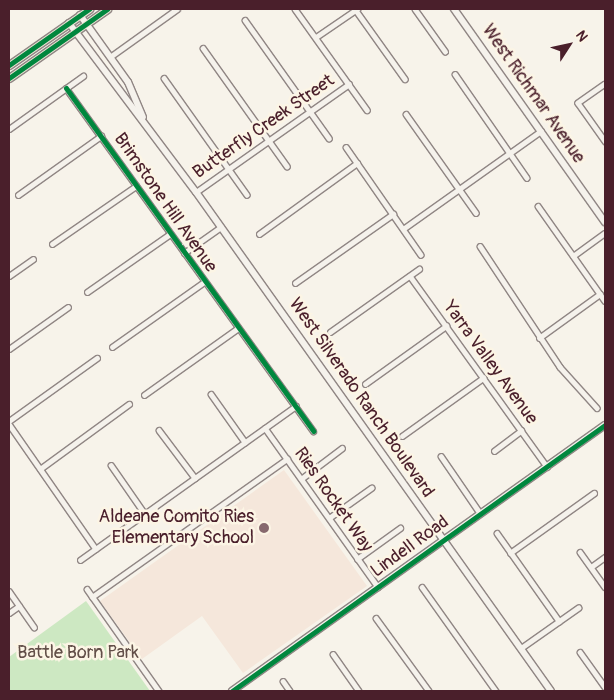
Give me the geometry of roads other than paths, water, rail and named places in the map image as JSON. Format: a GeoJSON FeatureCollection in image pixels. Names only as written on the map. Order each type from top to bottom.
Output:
{"type":"FeatureCollection","features":[{"type":"Feature","properties":{"kind":"main road"},"geometry":{"type":"LineString","coordinates":[[9,65],[89,9]]}},
{"type":"Feature","properties":{"kind":"main road"},"geometry":{"type":"LineString","coordinates":[[9,78],[107,9]]}},
{"type":"Feature","properties":{"kind":"main road","name":"West Richmar Avenue"},"geometry":{"type":"LineString","coordinates":[[457,10],[605,222]]}},
{"type":"Feature","properties":{"kind":"main road","name":"West Silverado Ranch Boulevard"},"geometry":{"type":"LineString","coordinates":[[80,16],[128,82],[145,123]]}},
{"type":"Feature","properties":{"kind":"main road","name":"West Silverado Ranch Boulevard"},"geometry":{"type":"LineString","coordinates":[[69,23],[196,192],[549,690]]}},
{"type":"Feature","properties":{"kind":"main road","name":"Lindell Road"},"geometry":{"type":"LineString","coordinates":[[232,691],[605,425]]}},
{"type":"Feature","properties":{"kind":"street"},"geometry":{"type":"LineString","coordinates":[[110,57],[177,9]]}},
{"type":"Feature","properties":{"kind":"street"},"geometry":{"type":"LineString","coordinates":[[295,9],[367,110]]}},
{"type":"Feature","properties":{"kind":"street"},"geometry":{"type":"LineString","coordinates":[[316,38],[356,9],[405,79]]}},
{"type":"Feature","properties":{"kind":"street"},"geometry":{"type":"LineString","coordinates":[[415,9],[445,51]]}},
{"type":"Feature","properties":{"kind":"street"},"geometry":{"type":"LineString","coordinates":[[245,20],[329,138]]}},
{"type":"Feature","properties":{"kind":"street"},"geometry":{"type":"LineString","coordinates":[[204,48],[288,166]]}},
{"type":"Feature","properties":{"kind":"street"},"geometry":{"type":"LineString","coordinates":[[455,74],[527,178]]}},
{"type":"Feature","properties":{"kind":"street"},"geometry":{"type":"LineString","coordinates":[[9,129],[83,76]]}},
{"type":"Feature","properties":{"kind":"street"},"geometry":{"type":"LineString","coordinates":[[164,78],[247,195]]}},
{"type":"Feature","properties":{"kind":"street","name":"Butterfly Creek Street"},"geometry":{"type":"LineString","coordinates":[[196,192],[349,84]]}},
{"type":"Feature","properties":{"kind":"street"},"geometry":{"type":"LineString","coordinates":[[605,84],[578,103],[605,141]]}},
{"type":"Feature","properties":{"kind":"street","name":"Brimstone Hill Avenue"},"geometry":{"type":"LineString","coordinates":[[66,88],[237,329],[313,431]]}},
{"type":"Feature","properties":{"kind":"street"},"geometry":{"type":"LineString","coordinates":[[406,114],[476,213]]}},
{"type":"Feature","properties":{"kind":"street"},"geometry":{"type":"LineString","coordinates":[[403,229],[541,131]]}},
{"type":"Feature","properties":{"kind":"street"},"geometry":{"type":"LineString","coordinates":[[18,195],[101,136]]}},
{"type":"Feature","properties":{"kind":"street"},"geometry":{"type":"LineString","coordinates":[[346,147],[422,255]]}},
{"type":"Feature","properties":{"kind":"street"},"geometry":{"type":"LineString","coordinates":[[258,234],[357,163]]}},
{"type":"Feature","properties":{"kind":"street"},"geometry":{"type":"LineString","coordinates":[[52,244],[136,186]]}},
{"type":"Feature","properties":{"kind":"street"},"geometry":{"type":"LineString","coordinates":[[538,206],[605,301]]}},
{"type":"Feature","properties":{"kind":"street"},"geometry":{"type":"LineString","coordinates":[[295,284],[393,214]]}},
{"type":"Feature","properties":{"kind":"street"},"geometry":{"type":"LineString","coordinates":[[184,253],[220,227]]}},
{"type":"Feature","properties":{"kind":"street"},"geometry":{"type":"LineString","coordinates":[[573,256],[605,233]]}},
{"type":"Feature","properties":{"kind":"street"},"geometry":{"type":"LineString","coordinates":[[87,292],[170,234]]}},
{"type":"Feature","properties":{"kind":"street"},"geometry":{"type":"LineString","coordinates":[[480,246],[539,338],[597,408]]}},
{"type":"Feature","properties":{"kind":"street"},"geometry":{"type":"LineString","coordinates":[[9,276],[33,259]]}},
{"type":"Feature","properties":{"kind":"street"},"geometry":{"type":"LineString","coordinates":[[330,332],[419,270]]}},
{"type":"Feature","properties":{"kind":"street","name":"Yarra Valley Avenue"},"geometry":{"type":"LineString","coordinates":[[410,276],[547,467]]}},
{"type":"Feature","properties":{"kind":"street"},"geometry":{"type":"LineString","coordinates":[[112,346],[204,282]]}},
{"type":"Feature","properties":{"kind":"street"},"geometry":{"type":"LineString","coordinates":[[539,338],[600,294]]}},
{"type":"Feature","properties":{"kind":"street"},"geometry":{"type":"LineString","coordinates":[[9,348],[68,307]]}},
{"type":"Feature","properties":{"kind":"street"},"geometry":{"type":"LineString","coordinates":[[365,384],[446,326]]}},
{"type":"Feature","properties":{"kind":"street"},"geometry":{"type":"LineString","coordinates":[[144,394],[237,329]]}},
{"type":"Feature","properties":{"kind":"street"},"geometry":{"type":"LineString","coordinates":[[96,549],[9,422],[97,358]]}},
{"type":"Feature","properties":{"kind":"street"},"geometry":{"type":"LineString","coordinates":[[402,436],[483,378]]}},
{"type":"Feature","properties":{"kind":"street"},"geometry":{"type":"LineString","coordinates":[[211,394],[245,442]]}},
{"type":"Feature","properties":{"kind":"street"},"geometry":{"type":"LineString","coordinates":[[40,468],[129,404]]}},
{"type":"Feature","properties":{"kind":"street"},"geometry":{"type":"LineString","coordinates":[[80,560],[296,406]]}},
{"type":"Feature","properties":{"kind":"street","name":"Ries Rocket Way"},"geometry":{"type":"LineString","coordinates":[[265,428],[378,587]]}},
{"type":"Feature","properties":{"kind":"street"},"geometry":{"type":"LineString","coordinates":[[159,430],[194,478]]}},
{"type":"Feature","properties":{"kind":"street"},"geometry":{"type":"LineString","coordinates":[[494,452],[521,431]]}},
{"type":"Feature","properties":{"kind":"street"},"geometry":{"type":"LineString","coordinates":[[301,479],[342,448]]}},
{"type":"Feature","properties":{"kind":"street"},"geometry":{"type":"LineString","coordinates":[[441,456],[480,513]]}},
{"type":"Feature","properties":{"kind":"street"},"geometry":{"type":"LineString","coordinates":[[92,597],[286,459]]}},
{"type":"Feature","properties":{"kind":"street"},"geometry":{"type":"LineString","coordinates":[[110,465],[145,514]]}},
{"type":"Feature","properties":{"kind":"street"},"geometry":{"type":"LineString","coordinates":[[329,518],[371,488]]}},
{"type":"Feature","properties":{"kind":"street"},"geometry":{"type":"LineString","coordinates":[[510,553],[594,493]]}},
{"type":"Feature","properties":{"kind":"street"},"geometry":{"type":"LineString","coordinates":[[357,559],[400,528]]}},
{"type":"Feature","properties":{"kind":"street"},"geometry":{"type":"LineString","coordinates":[[497,533],[559,621]]}},
{"type":"Feature","properties":{"kind":"street"},"geometry":{"type":"LineString","coordinates":[[580,552],[605,587]]}},
{"type":"Feature","properties":{"kind":"street"},"geometry":{"type":"LineString","coordinates":[[591,567],[605,557]]}},
{"type":"Feature","properties":{"kind":"street"},"geometry":{"type":"LineString","coordinates":[[422,587],[496,691]]}},
{"type":"Feature","properties":{"kind":"street"},"geometry":{"type":"LineString","coordinates":[[87,589],[158,691]]}},
{"type":"Feature","properties":{"kind":"street"},"geometry":{"type":"LineString","coordinates":[[9,591],[34,627]]}},
{"type":"Feature","properties":{"kind":"street"},"geometry":{"type":"LineString","coordinates":[[9,613],[19,606]]}},
{"type":"Feature","properties":{"kind":"street"},"geometry":{"type":"LineString","coordinates":[[521,648],[578,608]]}},
{"type":"Feature","properties":{"kind":"street"},"geometry":{"type":"LineString","coordinates":[[376,618],[429,691]]}},
{"type":"Feature","properties":{"kind":"street"},"geometry":{"type":"LineString","coordinates":[[580,652],[604,689]]}},
{"type":"Feature","properties":{"kind":"street"},"geometry":{"type":"LineString","coordinates":[[333,654],[359,691]]}},
{"type":"Feature","properties":{"kind":"street"},"geometry":{"type":"LineString","coordinates":[[283,681],[290,691]]}},
{"type":"Feature","properties":{"kind":"place","name":"Aldeane Comito Ries Elementary School"},"geometry":{"type":"Point","coordinates":[264,528]}},
{"type":"Feature","properties":{"kind":"park label","name":"Battle Born Park"},"geometry":{"type":"Point","coordinates":[78,653]}}]}
